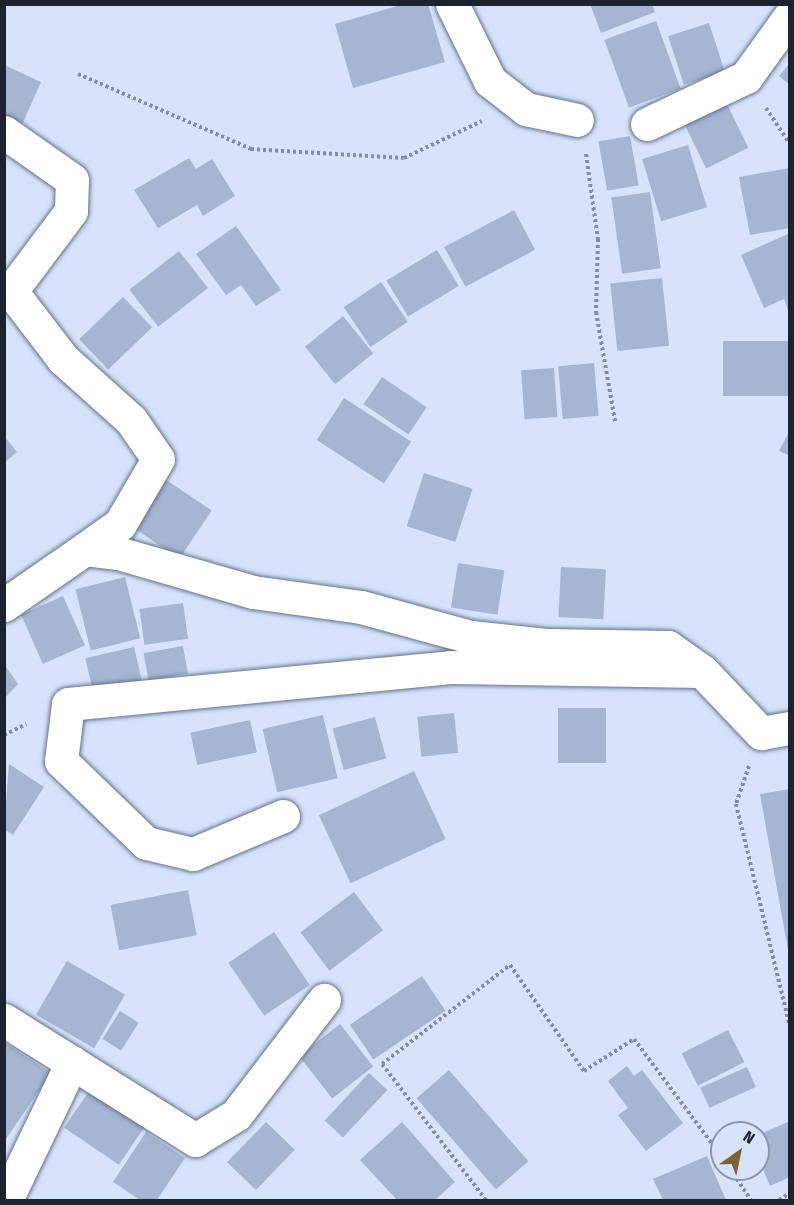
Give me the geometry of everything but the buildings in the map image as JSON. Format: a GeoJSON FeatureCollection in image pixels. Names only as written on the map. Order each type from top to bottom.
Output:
{"type":"FeatureCollection","features":[{"type":"Feature","properties":{"kind":"street"},"geometry":{"type":"LineString","coordinates":[[452,4],[490,81],[517,102],[581,131]]}},
{"type":"Feature","properties":{"kind":"street"},"geometry":{"type":"LineString","coordinates":[[647,124],[746,77],[789,16]]}},
{"type":"Feature","properties":{"kind":"street"},"geometry":{"type":"LineString","coordinates":[[4,132],[72,180],[71,211],[11,291],[63,358],[130,420],[158,459],[120,524],[4,605]]}},
{"type":"Feature","properties":{"kind":"street"},"geometry":{"type":"LineString","coordinates":[[85,549],[137,557],[253,592],[361,607],[471,637],[546,645],[668,647],[702,671],[775,730]]}},
{"type":"Feature","properties":{"kind":"street"},"geometry":{"type":"LineString","coordinates":[[283,816],[193,854],[146,843],[61,761],[68,704],[450,667],[702,671]]}},
{"type":"Feature","properties":{"kind":"street"},"geometry":{"type":"LineString","coordinates":[[4,1020],[195,1140],[236,1115],[324,1000]]}},
{"type":"Feature","properties":{"kind":"street"},"geometry":{"type":"LineString","coordinates":[[6,1200],[72,1062]]}},
{"type":"Feature","properties":{"kind":"path"},"geometry":{"type":"LineString","coordinates":[[78,74],[251,149],[329,155],[404,158],[517,102]]}},
{"type":"Feature","properties":{"kind":"path"},"geometry":{"type":"LineString","coordinates":[[581,131],[598,239],[596,312],[615,421]]}},
{"type":"Feature","properties":{"kind":"path"},"geometry":{"type":"LineString","coordinates":[[775,730],[735,804],[789,1027]]}},
{"type":"Feature","properties":{"kind":"path"},"geometry":{"type":"LineString","coordinates":[[486,1200],[382,1064],[510,965],[584,1071],[634,1040],[710,1141]]}},
{"type":"Feature","properties":{"kind":"path"},"geometry":{"type":"LineString","coordinates":[[738,1181],[751,1200]]}},
{"type":"Feature","properties":{"kind":"path"},"geometry":{"type":"LineString","coordinates":[[778,1200],[789,1193]]}}]}
